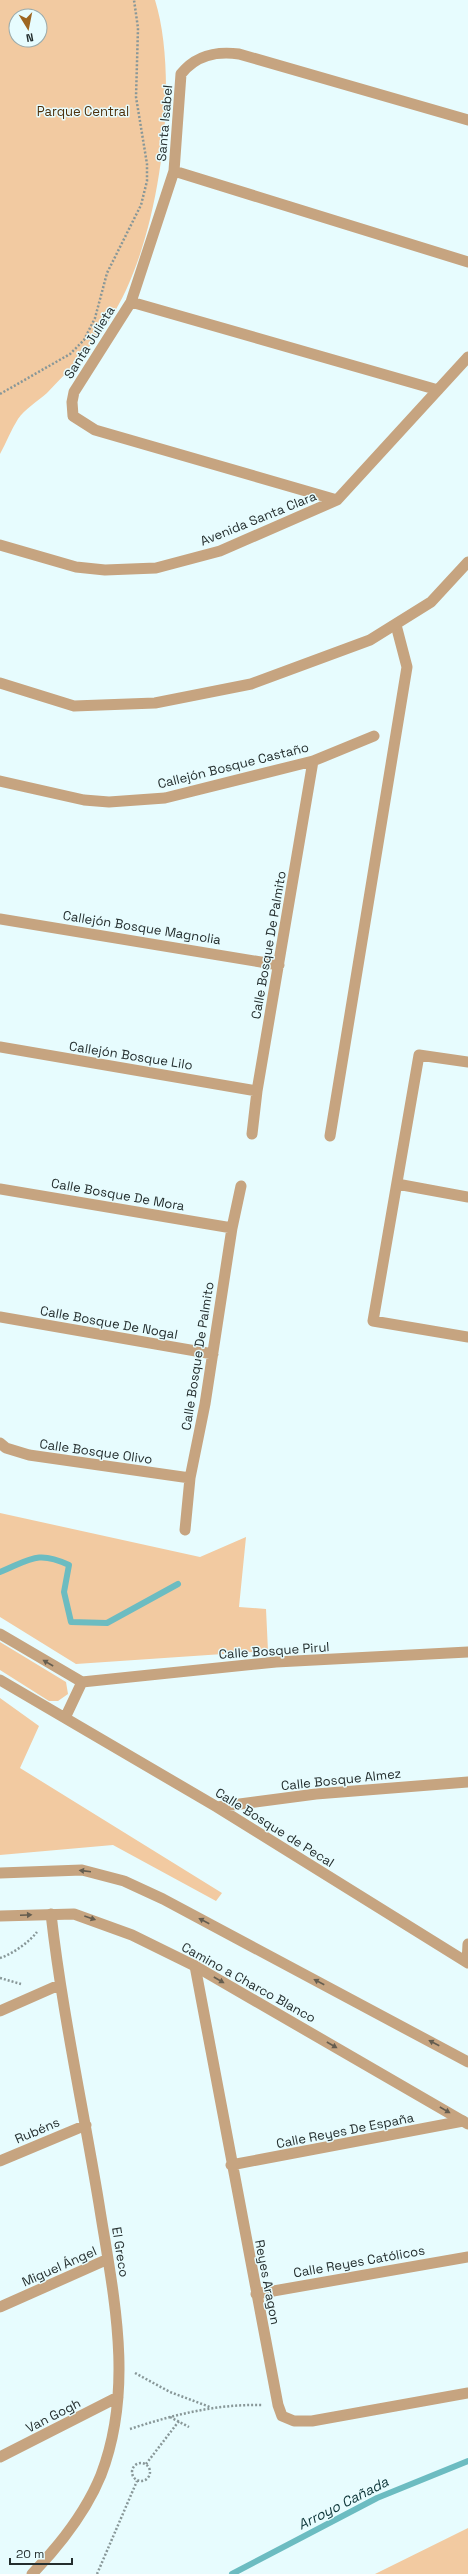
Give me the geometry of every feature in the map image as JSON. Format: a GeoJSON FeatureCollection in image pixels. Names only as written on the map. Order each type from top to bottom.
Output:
{"type":"FeatureCollection","features":[{"type":"Feature","properties":{"kind":"street","name":"Santa Isabel"},"geometry":{"type":"LineString","coordinates":[[468,120],[239,54],[224,52],[211,54],[189,64],[181,74],[174,171],[468,262]]}},
{"type":"Feature","properties":{"kind":"street"},"geometry":{"type":"LineString","coordinates":[[131,302],[174,171]]}},
{"type":"Feature","properties":{"kind":"street","name":"Santa Julieta"},"geometry":{"type":"LineString","coordinates":[[336,500],[95,430],[76,420],[72,411],[74,392],[131,302],[438,390]]}},
{"type":"Feature","properties":{"kind":"street","name":"Avenida Santa Clara"},"geometry":{"type":"LineString","coordinates":[[0,545],[76,567],[132,570],[156,568],[220,551],[336,500],[468,357]]}},
{"type":"Feature","properties":{"kind":"street"},"geometry":{"type":"LineString","coordinates":[[0,683],[74,706],[155,703],[251,684],[370,640],[431,602],[468,562]]}},
{"type":"Feature","properties":{"kind":"street"},"geometry":{"type":"LineString","coordinates":[[330,1136],[407,667],[396,625]]}},
{"type":"Feature","properties":{"kind":"street","name":"Callejón Bosque Castaño"},"geometry":{"type":"LineString","coordinates":[[0,781],[84,800],[133,801],[193,792],[313,761],[374,736]]}},
{"type":"Feature","properties":{"kind":"street","name":"Calle Bosque De Palmito"},"geometry":{"type":"LineString","coordinates":[[252,1134],[257,1090],[313,761]]}},
{"type":"Feature","properties":{"kind":"street","name":"Callejón Bosque Magnolia"},"geometry":{"type":"LineString","coordinates":[[0,919],[279,965]]}},
{"type":"Feature","properties":{"kind":"street","name":"Callejón Bosque Lilo"},"geometry":{"type":"LineString","coordinates":[[0,1047],[257,1090]]}},
{"type":"Feature","properties":{"kind":"street"},"geometry":{"type":"LineString","coordinates":[[468,1062],[419,1055],[373,1321],[468,1337]]}},
{"type":"Feature","properties":{"kind":"street"},"geometry":{"type":"LineString","coordinates":[[397,1184],[468,1197]]}},
{"type":"Feature","properties":{"kind":"street","name":"Calle Bosque De Palmito"},"geometry":{"type":"LineString","coordinates":[[185,1530],[190,1478],[213,1354],[232,1228],[241,1186]]}},
{"type":"Feature","properties":{"kind":"street","name":"Calle Bosque De Mora"},"geometry":{"type":"LineString","coordinates":[[0,1189],[232,1228]]}},
{"type":"Feature","properties":{"kind":"street","name":"Calle Bosque De Nogal"},"geometry":{"type":"LineString","coordinates":[[0,1317],[213,1354]]}},
{"type":"Feature","properties":{"kind":"street","name":"Calle Bosque Olivo"},"geometry":{"type":"LineString","coordinates":[[0,1443],[6,1448],[29,1455],[190,1478]]}},
{"type":"Feature","properties":{"kind":"street"},"geometry":{"type":"LineString","coordinates":[[0,1634],[82,1682],[65,1718],[0,1680]]}},
{"type":"Feature","properties":{"kind":"street","name":"Calle Bosque Pirul"},"geometry":{"type":"LineString","coordinates":[[82,1682],[276,1662],[468,1652]]}},
{"type":"Feature","properties":{"kind":"street","name":"Calle Bosque de Pecal"},"geometry":{"type":"LineString","coordinates":[[65,1718],[217,1807],[468,1962]]}},
{"type":"Feature","properties":{"kind":"street","name":"Calle Bosque Almez"},"geometry":{"type":"LineString","coordinates":[[217,1807],[316,1794],[468,1782]]}},
{"type":"Feature","properties":{"kind":"street"},"geometry":{"type":"LineString","coordinates":[[0,1873],[82,1870],[124,1881],[163,1899],[468,2062]]}},
{"type":"Feature","properties":{"kind":"street","name":"Camino a Charco Blanco"},"geometry":{"type":"LineString","coordinates":[[0,1916],[51,1914],[88,1917],[132,1935],[195,1966],[466,2122]]}},
{"type":"Feature","properties":{"kind":"street","name":"El Greco"},"geometry":{"type":"LineString","coordinates":[[32,2574],[47,2558],[80,2515],[101,2474],[111,2435],[118,2397],[120,2363],[117,2321],[108,2259],[86,2125],[59,1986],[51,1914]]}},
{"type":"Feature","properties":{"kind":"street"},"geometry":{"type":"LineString","coordinates":[[468,1944],[468,1962]]}},
{"type":"Feature","properties":{"kind":"street","name":"Reyes Aragon"},"geometry":{"type":"LineString","coordinates":[[195,1966],[231,2165],[278,2405],[282,2416],[294,2421],[312,2421],[468,2393]]}},
{"type":"Feature","properties":{"kind":"street"},"geometry":{"type":"LineString","coordinates":[[0,2011],[59,1986]]}},
{"type":"Feature","properties":{"kind":"street","name":"Calle Reyes De España"},"geometry":{"type":"LineString","coordinates":[[231,2165],[466,2122]]}},
{"type":"Feature","properties":{"kind":"street","name":"Rubéns"},"geometry":{"type":"LineString","coordinates":[[0,2161],[86,2125]]}},
{"type":"Feature","properties":{"kind":"street","name":"Calle Reyes Católicos"},"geometry":{"type":"LineString","coordinates":[[256,2294],[468,2257]]}},
{"type":"Feature","properties":{"kind":"street","name":"Miguel Ángel"},"geometry":{"type":"LineString","coordinates":[[0,2307],[108,2259]]}},
{"type":"Feature","properties":{"kind":"street","name":"Van Gogh"},"geometry":{"type":"LineString","coordinates":[[0,2457],[118,2397]]}},
{"type":"Feature","properties":{"kind":"path"},"geometry":{"type":"LineString","coordinates":[[0,394],[70,354],[84,340],[95,318],[107,274],[141,205],[147,181],[147,164],[136,97],[138,28],[134,0]]}},
{"type":"Feature","properties":{"kind":"path"},"geometry":{"type":"LineString","coordinates":[[0,1958],[8,1955],[31,1939],[51,1914]]}},
{"type":"Feature","properties":{"kind":"path"},"geometry":{"type":"LineString","coordinates":[[120,2363],[170,2392],[210,2408]]}},
{"type":"Feature","properties":{"kind":"path"},"geometry":{"type":"LineString","coordinates":[[111,2435],[170,2416],[210,2408],[236,2404],[278,2405]]}},
{"type":"Feature","properties":{"kind":"path"},"geometry":{"type":"LineString","coordinates":[[170,2416],[189,2427]]}},
{"type":"Feature","properties":{"kind":"path"},"geometry":{"type":"LineString","coordinates":[[146,2464],[179,2421]]}},
{"type":"Feature","properties":{"kind":"path"},"geometry":{"type":"LineString","coordinates":[[139,2463],[146,2464],[150,2470],[150,2477],[144,2481],[137,2481],[132,2475],[133,2468],[139,2463]]}},
{"type":"Feature","properties":{"kind":"path"},"geometry":{"type":"LineString","coordinates":[[97,2574],[137,2481]]}},
{"type":"Feature","properties":{"kind":"green space","name":"Parque Central"},"geometry":{"type":"Polygon","coordinates":[[[0,0],[155,0],[163,35],[166,75],[165,119],[161,164],[153,208],[141,250],[127,288],[103,329],[47,393],[21,415],[0,454],[0,0]]]}},
{"type":"Feature","properties":{"kind":"green space"},"geometry":{"type":"Polygon","coordinates":[[[0,1513],[200,1557],[246,1537],[239,1607],[266,1609],[268,1651],[76,1664],[0,1617],[0,1513]]]}},
{"type":"Feature","properties":{"kind":"green space"},"geometry":{"type":"Polygon","coordinates":[[[0,1642],[66,1682],[68,1694],[58,1701],[49,1701],[0,1670],[0,1642]]]}},
{"type":"Feature","properties":{"kind":"green space"},"geometry":{"type":"Polygon","coordinates":[[[0,1698],[39,1726],[20,1768],[222,1893],[216,1901],[113,1845],[0,1855],[0,1698]]]}},
{"type":"Feature","properties":{"kind":"green space"},"geometry":{"type":"Polygon","coordinates":[[[468,2528],[468,2574],[375,2574],[468,2528]]]}},
{"type":"Feature","properties":{"kind":"waterway"},"geometry":{"type":"LineString","coordinates":[[0,1572],[34,1558],[41,1557],[49,1558],[69,1565],[64,1592],[71,1622],[107,1623],[178,1584]]}},
{"type":"Feature","properties":{"kind":"waterway","name":"Arroyo Cañada"},"geometry":{"type":"LineString","coordinates":[[232,2574],[377,2498],[468,2461]]}}]}
